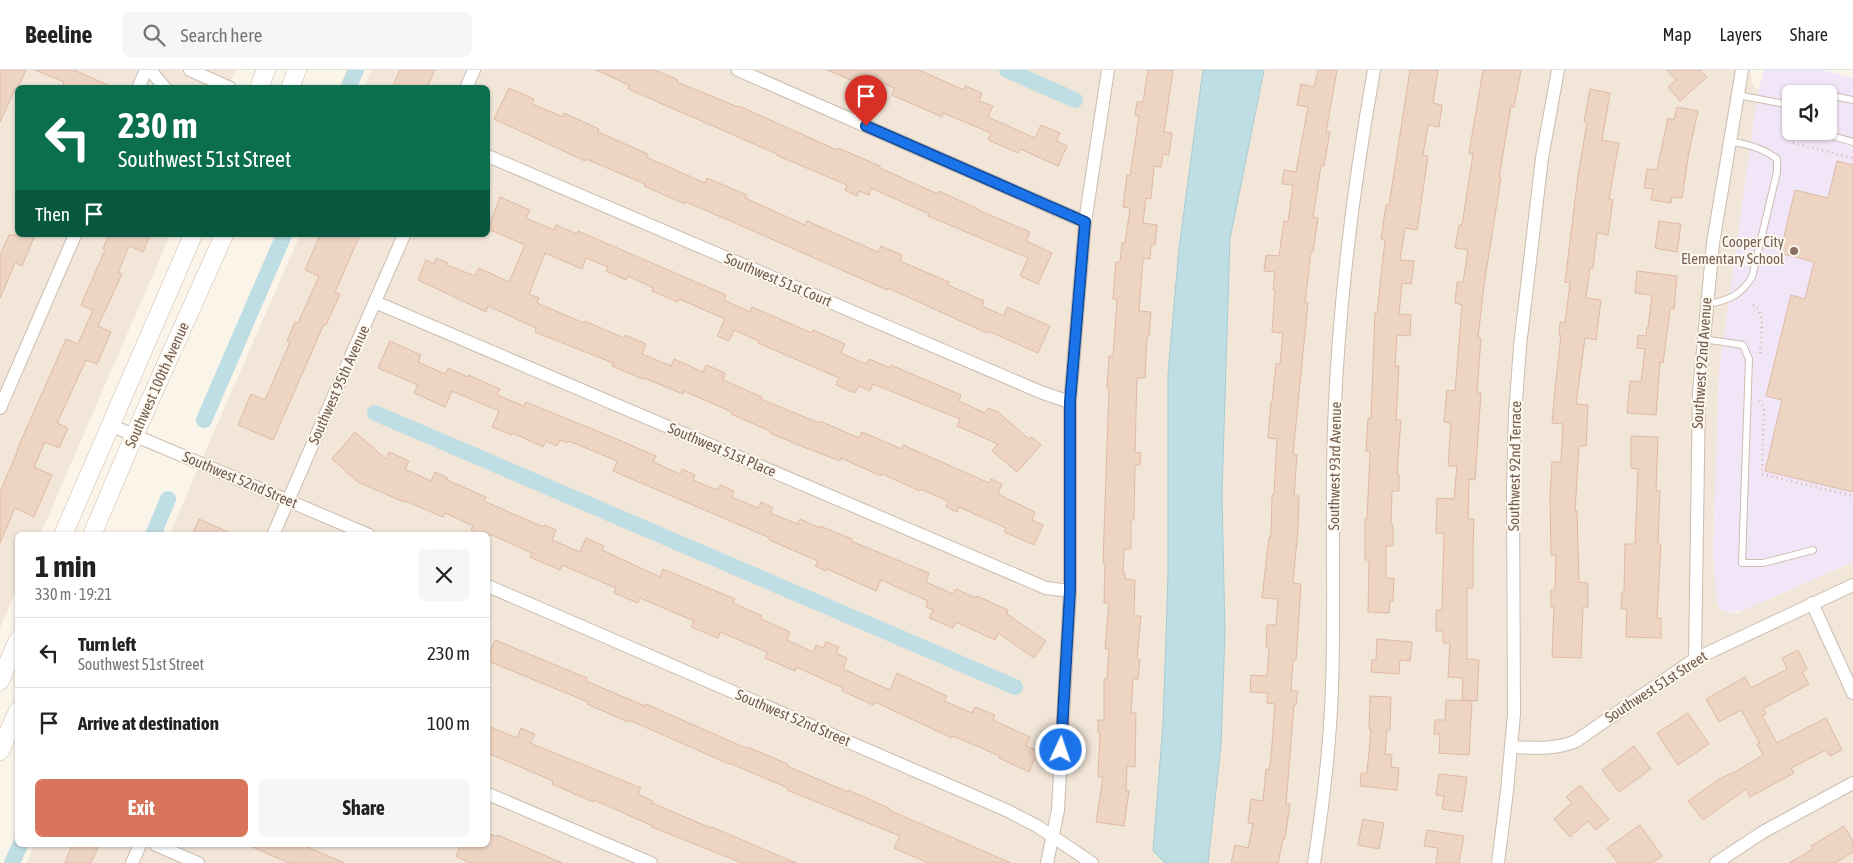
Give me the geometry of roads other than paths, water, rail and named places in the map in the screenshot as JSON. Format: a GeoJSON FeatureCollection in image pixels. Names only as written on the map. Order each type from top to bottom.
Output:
{"type":"FeatureCollection","features":[{"type":"Feature","properties":{"kind":"main road"},"geometry":{"type":"LineString","coordinates":[[260,85],[266,70]]}},
{"type":"Feature","properties":{"kind":"main road"},"geometry":{"type":"LineString","coordinates":[[291,85],[298,70]]}},
{"type":"Feature","properties":{"kind":"main road","name":"Southwest 100th Avenue"},"geometry":{"type":"LineString","coordinates":[[64,532],[193,237]]}},
{"type":"Feature","properties":{"kind":"main road","name":"Southwest 100th Avenue"},"geometry":{"type":"LineString","coordinates":[[93,532],[223,237]]}},
{"type":"Feature","properties":{"kind":"main road"},"geometry":{"type":"LineString","coordinates":[[0,681],[15,647]]}},
{"type":"Feature","properties":{"kind":"main road"},"geometry":{"type":"LineString","coordinates":[[0,751],[15,718]]}},
{"type":"Feature","properties":{"kind":"street"},"geometry":{"type":"LineString","coordinates":[[139,85],[146,70]]}},
{"type":"Feature","properties":{"kind":"street"},"geometry":{"type":"LineString","coordinates":[[150,70],[162,85]]}},
{"type":"Feature","properties":{"kind":"street"},"geometry":{"type":"LineString","coordinates":[[190,70],[223,85]]}},
{"type":"Feature","properties":{"kind":"street"},"geometry":{"type":"LineString","coordinates":[[467,85],[474,70]]}},
{"type":"Feature","properties":{"kind":"street"},"geometry":{"type":"LineString","coordinates":[[738,70],[1085,222]]}},
{"type":"Feature","properties":{"kind":"street"},"geometry":{"type":"LineString","coordinates":[[1047,863],[1058,810],[1070,591],[1070,402],[1085,222],[1108,70]]}},
{"type":"Feature","properties":{"kind":"street","name":"Southwest 93rd Avenue"},"geometry":{"type":"LineString","coordinates":[[1314,863],[1328,756],[1332,688],[1334,435],[1341,318],[1354,197],[1374,70]]}},
{"type":"Feature","properties":{"kind":"street","name":"Southwest 92nd Terrace"},"geometry":{"type":"LineString","coordinates":[[1498,863],[1514,714],[1515,415],[1536,204],[1542,158],[1558,70]]}},
{"type":"Feature","properties":{"kind":"street","name":"Southwest 92nd Avenue"},"geometry":{"type":"LineString","coordinates":[[1695,659],[1697,446],[1703,339],[1714,234],[1742,70]]}},
{"type":"Feature","properties":{"kind":"street","name":"Southwest 51st Court"},"geometry":{"type":"LineString","coordinates":[[490,157],[1043,393],[1070,402]]}},
{"type":"Feature","properties":{"kind":"street"},"geometry":{"type":"LineString","coordinates":[[0,408],[74,237]]}},
{"type":"Feature","properties":{"kind":"street","name":"Southwest 95th Avenue"},"geometry":{"type":"LineString","coordinates":[[274,532],[403,237]]}},
{"type":"Feature","properties":{"kind":"street","name":"Southwest 51st Place"},"geometry":{"type":"LineString","coordinates":[[375,302],[1046,588],[1070,591]]}},
{"type":"Feature","properties":{"kind":"street","name":"Southwest 52nd Street"},"geometry":{"type":"LineString","coordinates":[[110,425],[362,532]]}},
{"type":"Feature","properties":{"kind":"street","name":"Southwest 51st Street"},"geometry":{"type":"LineString","coordinates":[[1511,747],[1554,748],[1576,741],[1695,659],[1853,585]]}},
{"type":"Feature","properties":{"kind":"street","name":"Southwest 52nd Street"},"geometry":{"type":"LineString","coordinates":[[490,587],[1006,810],[1054,836],[1092,863]]}},
{"type":"Feature","properties":{"kind":"street"},"geometry":{"type":"LineString","coordinates":[[1812,603],[1853,693]]}},
{"type":"Feature","properties":{"kind":"street"},"geometry":{"type":"LineString","coordinates":[[1716,863],[1763,832],[1853,783]]}},
{"type":"Feature","properties":{"kind":"street"},"geometry":{"type":"LineString","coordinates":[[490,795],[650,863]]}},
{"type":"Feature","properties":{"kind":"street"},"geometry":{"type":"LineString","coordinates":[[132,863],[139,847]]}},
{"type":"Feature","properties":{"kind":"street"},"geometry":{"type":"LineString","coordinates":[[161,847],[198,863]]}},
{"type":"Feature","properties":{"kind":"lane"},"geometry":{"type":"LineString","coordinates":[[1737,95],[1782,103]]}},
{"type":"Feature","properties":{"kind":"lane"},"geometry":{"type":"LineString","coordinates":[[1837,97],[1853,100]]}},
{"type":"Feature","properties":{"kind":"lane"},"geometry":{"type":"LineString","coordinates":[[1837,137],[1853,142]]}},
{"type":"Feature","properties":{"kind":"lane"},"geometry":{"type":"LineString","coordinates":[[1706,305],[1724,301],[1745,289],[1752,277],[1777,172],[1777,158],[1769,152],[1746,144],[1729,141]]}},
{"type":"Feature","properties":{"kind":"lane"},"geometry":{"type":"LineString","coordinates":[[1703,339],[1743,346],[1749,359],[1742,563],[1763,563],[1812,550]]}},
{"type":"Feature","properties":{"kind":"water"},"geometry":{"type":"Polygon","coordinates":[[[1203,70],[1264,70],[1230,239],[1222,493],[1225,632],[1221,745],[1208,863],[1165,863],[1153,851],[1163,724],[1168,576],[1168,374],[1179,248],[1203,70]]]}},
{"type":"Feature","properties":{"kind":"waterway"},"geometry":{"type":"LineString","coordinates":[[349,85],[356,70]]}},
{"type":"Feature","properties":{"kind":"waterway"},"geometry":{"type":"LineString","coordinates":[[1007,70],[1075,100]]}},
{"type":"Feature","properties":{"kind":"waterway"},"geometry":{"type":"LineString","coordinates":[[204,420],[283,237]]}},
{"type":"Feature","properties":{"kind":"waterway"},"geometry":{"type":"LineString","coordinates":[[375,413],[1015,687]]}},
{"type":"Feature","properties":{"kind":"waterway"},"geometry":{"type":"LineString","coordinates":[[154,532],[168,499]]}},
{"type":"Feature","properties":{"kind":"waterway"},"geometry":{"type":"LineString","coordinates":[[12,863],[19,847]]}},
{"type":"Feature","properties":{"kind":"place","name":"Cooper City Elementary School"},"geometry":{"type":"Point","coordinates":[1794,251]}}]}
